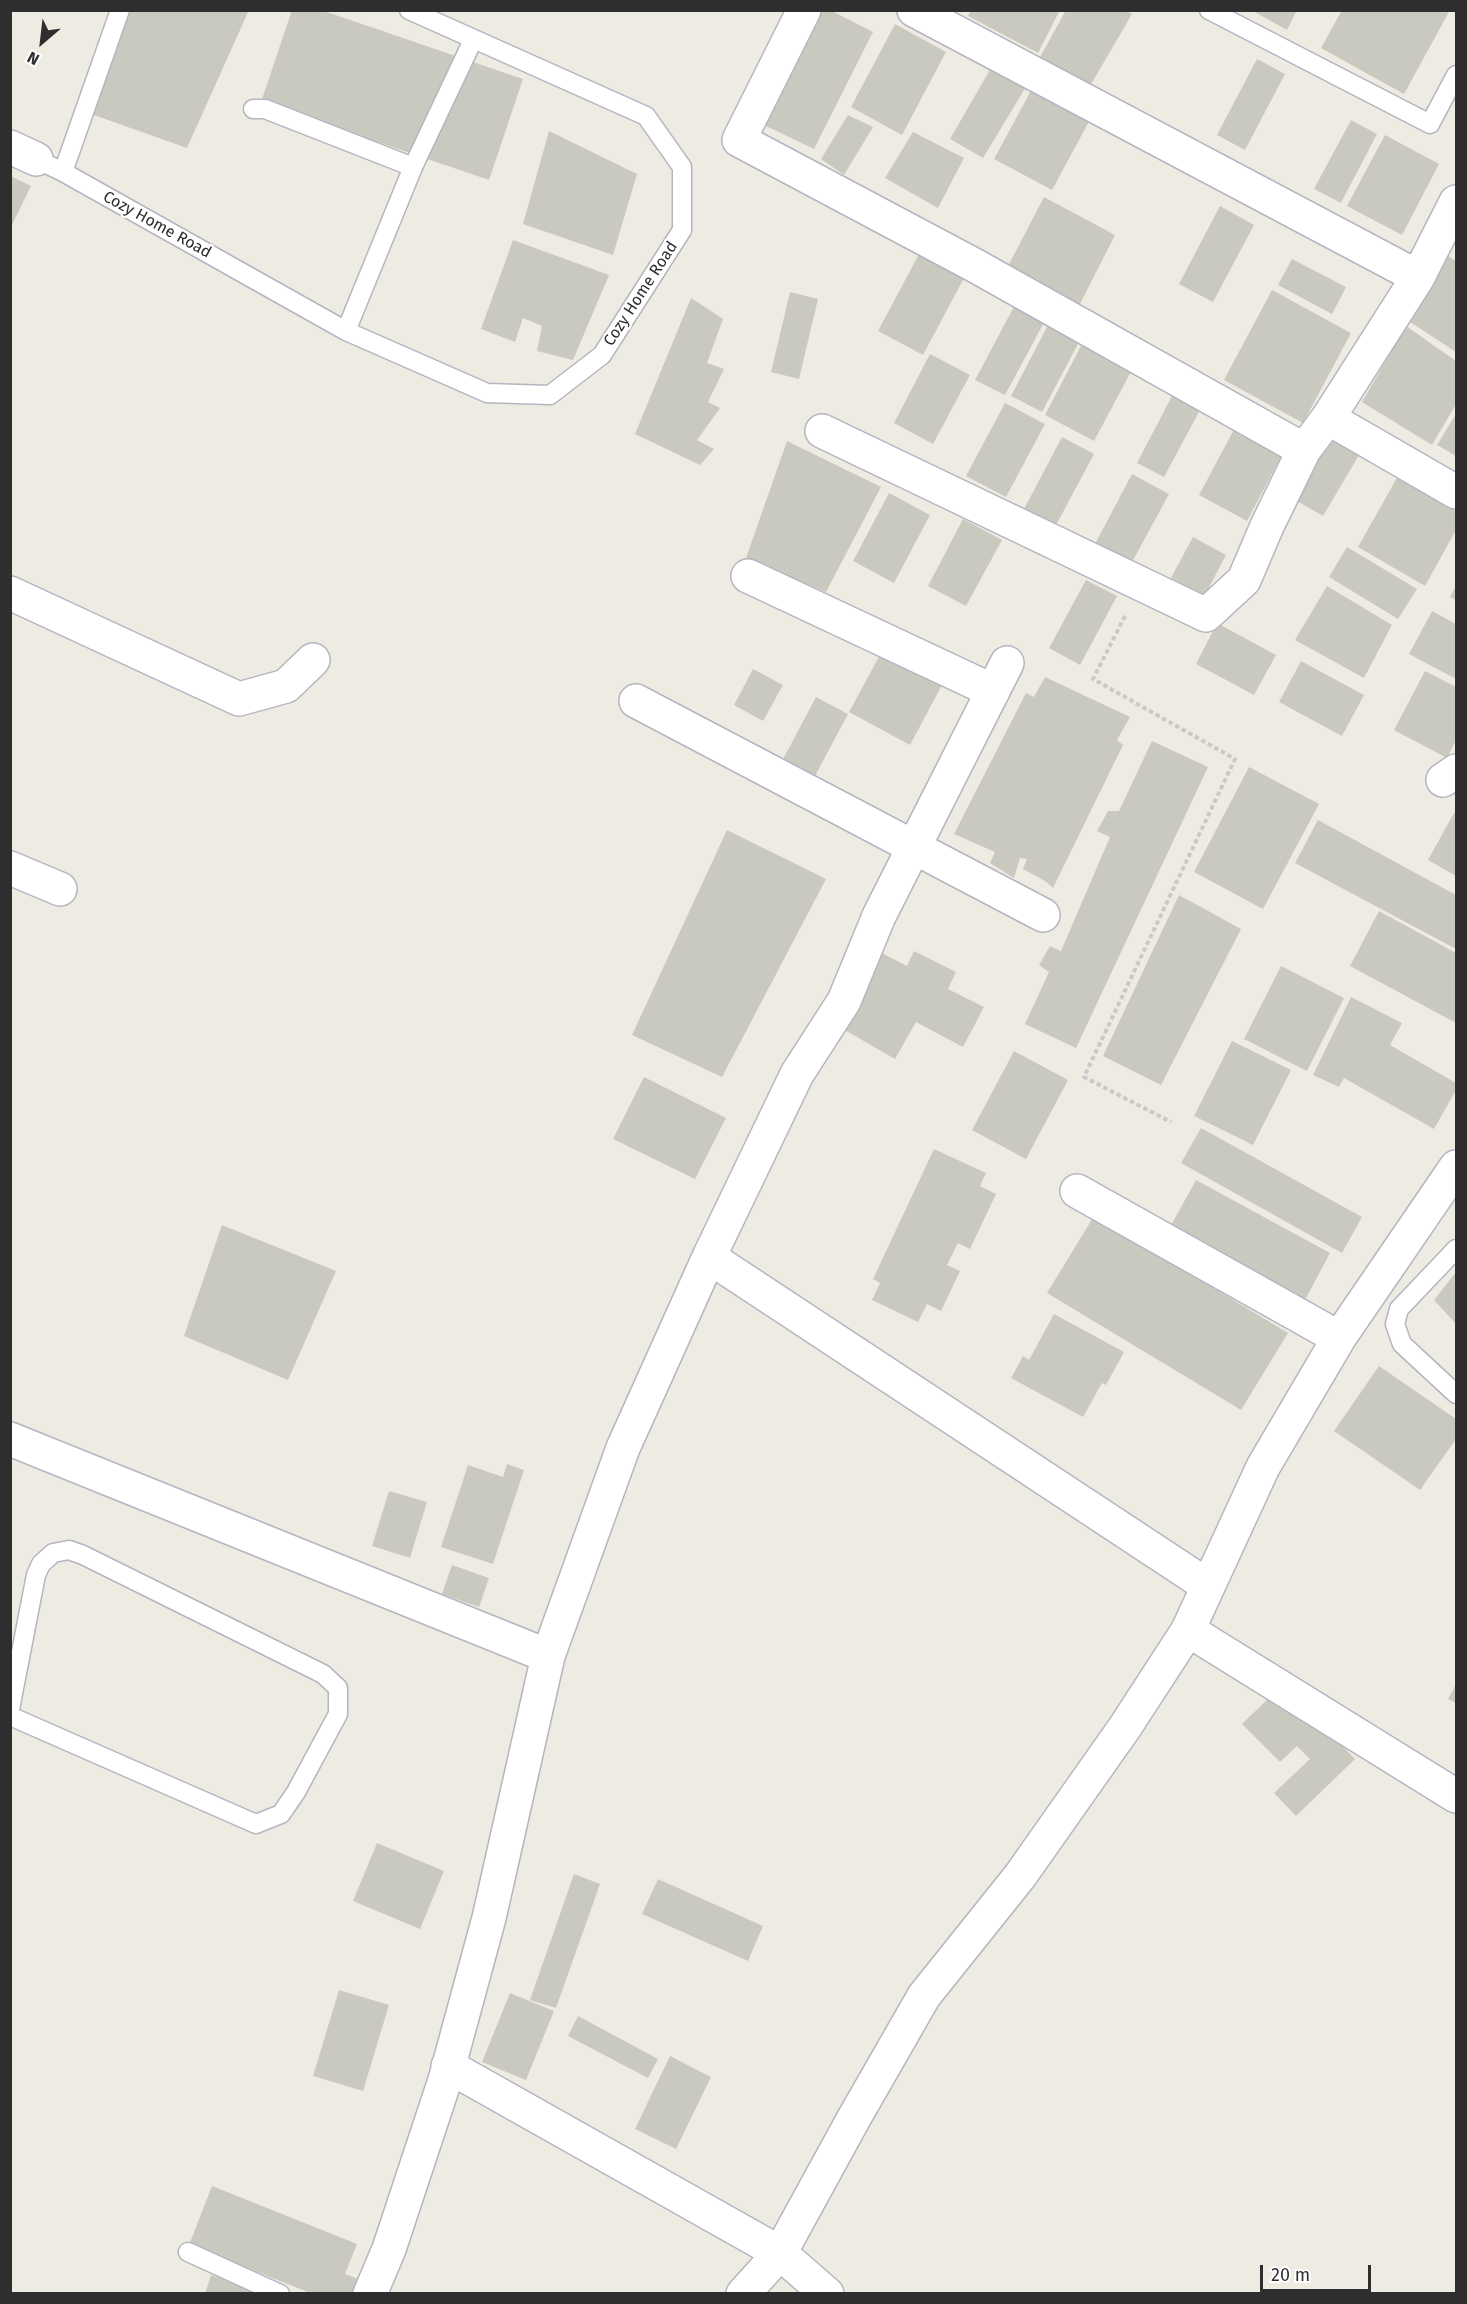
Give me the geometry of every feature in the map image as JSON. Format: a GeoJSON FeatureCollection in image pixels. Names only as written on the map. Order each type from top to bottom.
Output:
{"type":"FeatureCollection","features":[{"type":"Feature","properties":{"kind":"street"},"geometry":{"type":"LineString","coordinates":[[804,10],[739,140],[974,266],[1304,450]]}},
{"type":"Feature","properties":{"kind":"street"},"geometry":{"type":"LineString","coordinates":[[914,10],[1418,276]]}},
{"type":"Feature","properties":{"kind":"street"},"geometry":{"type":"LineString","coordinates":[[822,431],[1206,615],[1244,580],[1304,450],[1328,417],[1452,220]]}},
{"type":"Feature","properties":{"kind":"street"},"geometry":{"type":"LineString","coordinates":[[1328,417],[1456,492]]}},
{"type":"Feature","properties":{"kind":"street"},"geometry":{"type":"LineString","coordinates":[[370,2294],[388,2249],[448,2066],[489,1918],[548,1656],[623,1448],[709,1257],[797,1074],[844,1001],[879,916],[1000,677],[748,576]]}},
{"type":"Feature","properties":{"kind":"street"},"geometry":{"type":"LineString","coordinates":[[10,593],[239,699],[286,686],[313,660]]}},
{"type":"Feature","properties":{"kind":"street"},"geometry":{"type":"LineString","coordinates":[[636,701],[1043,915]]}},
{"type":"Feature","properties":{"kind":"street"},"geometry":{"type":"LineString","coordinates":[[10,868],[60,889]]}},
{"type":"Feature","properties":{"kind":"street"},"geometry":{"type":"LineString","coordinates":[[743,2294],[780,2253],[924,1996],[1020,1876],[1125,1727],[1188,1630],[1263,1467],[1339,1338],[1456,1167]]}},
{"type":"Feature","properties":{"kind":"street"},"geometry":{"type":"LineString","coordinates":[[1077,1191],[1339,1338]]}},
{"type":"Feature","properties":{"kind":"street"},"geometry":{"type":"LineString","coordinates":[[709,1257],[1208,1586]]}},
{"type":"Feature","properties":{"kind":"street"},"geometry":{"type":"LineString","coordinates":[[10,1439],[548,1656]]}},
{"type":"Feature","properties":{"kind":"street"},"geometry":{"type":"LineString","coordinates":[[1188,1630],[1456,1796]]}},
{"type":"Feature","properties":{"kind":"street"},"geometry":{"type":"LineString","coordinates":[[448,2066],[780,2253],[827,2294]]}},
{"type":"Feature","properties":{"kind":"lane","name":"Cozy Home Road"},"geometry":{"type":"LineString","coordinates":[[120,10],[36,160],[346,331],[487,393],[550,395],[602,355],[682,230],[681,167],[646,116],[409,10]]}},
{"type":"Feature","properties":{"kind":"lane"},"geometry":{"type":"LineString","coordinates":[[1209,10],[1430,124],[1456,75]]}},
{"type":"Feature","properties":{"kind":"lane"},"geometry":{"type":"LineString","coordinates":[[346,331],[413,167],[472,40]]}},
{"type":"Feature","properties":{"kind":"lane"},"geometry":{"type":"LineString","coordinates":[[253,109],[265,110],[413,167]]}},
{"type":"Feature","properties":{"kind":"lane"},"geometry":{"type":"LineString","coordinates":[[1456,1249],[1399,1309],[1395,1324],[1402,1344],[1456,1394]]}},
{"type":"Feature","properties":{"kind":"lane"},"geometry":{"type":"LineString","coordinates":[[10,1709],[36,1575],[41,1564],[53,1552],[69,1550],[323,1674],[338,1688],[338,1714],[296,1792],[280,1815],[256,1824],[10,1716]]}},
{"type":"Feature","properties":{"kind":"lane"},"geometry":{"type":"LineString","coordinates":[[188,2252],[280,2294]]}},
{"type":"Feature","properties":{"kind":"path"},"geometry":{"type":"LineString","coordinates":[[1141,585],[1093,679],[1234,759],[1084,1077],[1171,1122]]}},
{"type":"Feature","properties":{"kind":"building"},"geometry":{"type":"Polygon","coordinates":[[[129,10],[249,10],[187,148],[91,114],[129,10]]]}},
{"type":"Feature","properties":{"kind":"building"},"geometry":{"type":"Polygon","coordinates":[[[292,10],[321,10],[523,79],[489,180],[261,102],[292,10]]]}},
{"type":"Feature","properties":{"kind":"building"},"geometry":{"type":"Polygon","coordinates":[[[818,10],[830,10],[873,32],[814,149],[762,124],[818,10]]]}},
{"type":"Feature","properties":{"kind":"building"},"geometry":{"type":"Polygon","coordinates":[[[971,10],[1060,10],[1038,53],[968,16],[971,10]]]}},
{"type":"Feature","properties":{"kind":"building"},"geometry":{"type":"Polygon","coordinates":[[[1066,10],[1124,10],[1132,14],[1090,86],[1040,57],[1066,10]]]}},
{"type":"Feature","properties":{"kind":"building"},"geometry":{"type":"Polygon","coordinates":[[[1251,10],[1297,10],[1287,30],[1251,10]]]}},
{"type":"Feature","properties":{"kind":"building"},"geometry":{"type":"Polygon","coordinates":[[[1342,10],[1450,10],[1404,94],[1321,48],[1342,10]]]}},
{"type":"Feature","properties":{"kind":"building"},"geometry":{"type":"Polygon","coordinates":[[[895,24],[946,52],[902,135],[851,107],[895,24]]]}},
{"type":"Feature","properties":{"kind":"building"},"geometry":{"type":"Polygon","coordinates":[[[1257,59],[1285,74],[1245,150],[1217,135],[1257,59]]]}},
{"type":"Feature","properties":{"kind":"building"},"geometry":{"type":"Polygon","coordinates":[[[991,68],[1026,87],[983,158],[950,139],[991,68]]]}},
{"type":"Feature","properties":{"kind":"building"},"geometry":{"type":"Polygon","coordinates":[[[1034,85],[1092,116],[1052,190],[994,159],[1034,85]]]}},
{"type":"Feature","properties":{"kind":"building"},"geometry":{"type":"Polygon","coordinates":[[[848,115],[873,127],[844,175],[821,159],[848,115]]]}},
{"type":"Feature","properties":{"kind":"building"},"geometry":{"type":"Polygon","coordinates":[[[1351,120],[1377,134],[1341,203],[1314,189],[1351,120]]]}},
{"type":"Feature","properties":{"kind":"building"},"geometry":{"type":"Polygon","coordinates":[[[549,131],[637,174],[613,255],[523,224],[549,131]]]}},
{"type":"Feature","properties":{"kind":"building"},"geometry":{"type":"Polygon","coordinates":[[[913,132],[964,158],[938,208],[885,178],[913,132]]]}},
{"type":"Feature","properties":{"kind":"building"},"geometry":{"type":"Polygon","coordinates":[[[1385,135],[1439,164],[1402,235],[1347,206],[1385,135]]]}},
{"type":"Feature","properties":{"kind":"building"},"geometry":{"type":"Polygon","coordinates":[[[10,176],[31,186],[10,229],[10,176]]]}},
{"type":"Feature","properties":{"kind":"building"},"geometry":{"type":"Polygon","coordinates":[[[1044,197],[1115,235],[1078,308],[1006,270],[1044,197]]]}},
{"type":"Feature","properties":{"kind":"building"},"geometry":{"type":"Polygon","coordinates":[[[1220,206],[1254,225],[1213,302],[1179,284],[1220,206]]]}},
{"type":"Feature","properties":{"kind":"building"},"geometry":{"type":"Polygon","coordinates":[[[513,240],[609,275],[573,360],[537,351],[542,326],[523,318],[515,342],[481,329],[513,240]]]}},
{"type":"Feature","properties":{"kind":"building"},"geometry":{"type":"Polygon","coordinates":[[[919,254],[964,278],[923,355],[878,331],[919,254]]]}},
{"type":"Feature","properties":{"kind":"building"},"geometry":{"type":"Polygon","coordinates":[[[1448,256],[1456,261],[1456,352],[1410,322],[1448,256]]]}},
{"type":"Feature","properties":{"kind":"building"},"geometry":{"type":"Polygon","coordinates":[[[1292,259],[1346,287],[1332,314],[1278,285],[1292,259]]]}},
{"type":"Feature","properties":{"kind":"building"},"geometry":{"type":"Polygon","coordinates":[[[1272,290],[1351,333],[1303,423],[1224,380],[1272,290]]]}},
{"type":"Feature","properties":{"kind":"building"},"geometry":{"type":"Polygon","coordinates":[[[790,292],[818,299],[799,379],[771,372],[790,292]]]}},
{"type":"Feature","properties":{"kind":"building"},"geometry":{"type":"Polygon","coordinates":[[[691,298],[723,319],[707,363],[724,369],[708,402],[720,408],[697,440],[714,449],[700,465],[635,434],[691,298]]]}},
{"type":"Feature","properties":{"kind":"building"},"geometry":{"type":"Polygon","coordinates":[[[1017,301],[1047,317],[1005,395],[975,380],[1017,301]]]}},
{"type":"Feature","properties":{"kind":"building"},"geometry":{"type":"Polygon","coordinates":[[[1048,325],[1079,342],[1042,412],[1011,396],[1048,325]]]}},
{"type":"Feature","properties":{"kind":"building"},"geometry":{"type":"Polygon","coordinates":[[[1406,326],[1456,361],[1456,404],[1432,445],[1362,402],[1406,326]]]}},
{"type":"Feature","properties":{"kind":"building"},"geometry":{"type":"Polygon","coordinates":[[[1083,342],[1133,368],[1094,441],[1045,415],[1083,342]]]}},
{"type":"Feature","properties":{"kind":"building"},"geometry":{"type":"Polygon","coordinates":[[[930,354],[970,375],[933,444],[894,423],[930,354]]]}},
{"type":"Feature","properties":{"kind":"building"},"geometry":{"type":"Polygon","coordinates":[[[1172,396],[1200,410],[1164,477],[1137,463],[1172,396]]]}},
{"type":"Feature","properties":{"kind":"building"},"geometry":{"type":"Polygon","coordinates":[[[1005,403],[1045,424],[1006,497],[966,476],[1005,403]]]}},
{"type":"Feature","properties":{"kind":"building"},"geometry":{"type":"Polygon","coordinates":[[[1456,414],[1456,456],[1437,445],[1456,414]]]}},
{"type":"Feature","properties":{"kind":"building"},"geometry":{"type":"Polygon","coordinates":[[[1238,422],[1286,447],[1247,521],[1199,495],[1238,422]]]}},
{"type":"Feature","properties":{"kind":"building"},"geometry":{"type":"Polygon","coordinates":[[[1328,433],[1362,450],[1323,516],[1290,497],[1328,433]]]}},
{"type":"Feature","properties":{"kind":"building"},"geometry":{"type":"Polygon","coordinates":[[[1062,437],[1094,454],[1055,527],[1023,511],[1062,437]]]}},
{"type":"Feature","properties":{"kind":"building"},"geometry":{"type":"Polygon","coordinates":[[[787,441],[881,487],[826,592],[746,558],[787,441]]]}},
{"type":"Feature","properties":{"kind":"building"},"geometry":{"type":"Polygon","coordinates":[[[1132,474],[1169,494],[1131,564],[1095,544],[1132,474]]]}},
{"type":"Feature","properties":{"kind":"building"},"geometry":{"type":"Polygon","coordinates":[[[1398,476],[1456,509],[1456,530],[1425,586],[1358,547],[1398,476]]]}},
{"type":"Feature","properties":{"kind":"building"},"geometry":{"type":"Polygon","coordinates":[[[889,493],[930,515],[894,583],[853,561],[889,493]]]}},
{"type":"Feature","properties":{"kind":"building"},"geometry":{"type":"Polygon","coordinates":[[[963,519],[1002,540],[966,606],[928,586],[963,519]]]}},
{"type":"Feature","properties":{"kind":"building"},"geometry":{"type":"Polygon","coordinates":[[[1193,537],[1226,555],[1205,595],[1171,578],[1193,537]]]}},
{"type":"Feature","properties":{"kind":"building"},"geometry":{"type":"Polygon","coordinates":[[[1347,547],[1417,589],[1398,619],[1329,577],[1347,547]]]}},
{"type":"Feature","properties":{"kind":"building"},"geometry":{"type":"Polygon","coordinates":[[[1086,580],[1117,596],[1080,665],[1049,648],[1086,580]]]}},
{"type":"Feature","properties":{"kind":"building"},"geometry":{"type":"Polygon","coordinates":[[[1327,586],[1392,625],[1364,678],[1295,640],[1327,586]]]}},
{"type":"Feature","properties":{"kind":"building"},"geometry":{"type":"Polygon","coordinates":[[[1456,586],[1456,600],[1450,597],[1456,586]]]}},
{"type":"Feature","properties":{"kind":"building"},"geometry":{"type":"Polygon","coordinates":[[[1432,611],[1456,624],[1456,679],[1409,654],[1432,611]]]}},
{"type":"Feature","properties":{"kind":"building"},"geometry":{"type":"Polygon","coordinates":[[[1217,623],[1276,655],[1254,695],[1196,664],[1217,623]]]}},
{"type":"Feature","properties":{"kind":"building"},"geometry":{"type":"Polygon","coordinates":[[[881,653],[942,685],[910,745],[849,712],[881,653]]]}},
{"type":"Feature","properties":{"kind":"building"},"geometry":{"type":"Polygon","coordinates":[[[1301,661],[1364,695],[1342,736],[1279,702],[1301,661]]]}},
{"type":"Feature","properties":{"kind":"building"},"geometry":{"type":"Polygon","coordinates":[[[753,669],[783,685],[763,721],[734,705],[753,669]]]}},
{"type":"Feature","properties":{"kind":"building"},"geometry":{"type":"Polygon","coordinates":[[[1425,671],[1456,687],[1456,740],[1447,758],[1394,730],[1425,671]]]}},
{"type":"Feature","properties":{"kind":"building"},"geometry":{"type":"Polygon","coordinates":[[[1045,677],[1130,717],[1117,740],[1123,745],[1053,888],[1023,869],[1027,859],[1020,858],[1014,878],[990,863],[995,852],[954,834],[1026,693],[1034,697],[1045,677]]]}},
{"type":"Feature","properties":{"kind":"building"},"geometry":{"type":"Polygon","coordinates":[[[816,697],[848,714],[814,778],[782,761],[816,697]]]}},
{"type":"Feature","properties":{"kind":"building"},"geometry":{"type":"Polygon","coordinates":[[[1152,741],[1208,767],[1076,1048],[1025,1024],[1049,972],[1039,965],[1050,946],[1061,951],[1110,837],[1097,831],[1108,811],[1119,811],[1152,741]]]}},
{"type":"Feature","properties":{"kind":"building"},"geometry":{"type":"Polygon","coordinates":[[[1249,767],[1319,804],[1263,909],[1194,872],[1249,767]]]}},
{"type":"Feature","properties":{"kind":"building"},"geometry":{"type":"Polygon","coordinates":[[[1454,813],[1456,814],[1456,876],[1428,860],[1454,813]]]}},
{"type":"Feature","properties":{"kind":"building"},"geometry":{"type":"Polygon","coordinates":[[[1318,820],[1456,895],[1456,949],[1295,863],[1318,820]]]}},
{"type":"Feature","properties":{"kind":"building"},"geometry":{"type":"Polygon","coordinates":[[[727,830],[826,879],[722,1077],[632,1035],[727,830]]]}},
{"type":"Feature","properties":{"kind":"building"},"geometry":{"type":"Polygon","coordinates":[[[1179,895],[1241,929],[1161,1085],[1103,1056],[1179,895]]]}},
{"type":"Feature","properties":{"kind":"building"},"geometry":{"type":"Polygon","coordinates":[[[1379,911],[1456,953],[1456,1023],[1350,966],[1379,911]]]}},
{"type":"Feature","properties":{"kind":"building"},"geometry":{"type":"Polygon","coordinates":[[[876,950],[907,966],[914,951],[956,972],[948,989],[984,1007],[963,1047],[916,1022],[895,1059],[843,1029],[876,950]]]}},
{"type":"Feature","properties":{"kind":"building"},"geometry":{"type":"Polygon","coordinates":[[[1281,966],[1344,998],[1307,1071],[1244,1039],[1281,966]]]}},
{"type":"Feature","properties":{"kind":"building"},"geometry":{"type":"Polygon","coordinates":[[[1351,997],[1402,1023],[1390,1045],[1456,1083],[1456,1090],[1434,1129],[1344,1078],[1339,1087],[1313,1075],[1351,997]]]}},
{"type":"Feature","properties":{"kind":"building"},"geometry":{"type":"Polygon","coordinates":[[[1232,1041],[1291,1070],[1253,1145],[1194,1116],[1232,1041]]]}},
{"type":"Feature","properties":{"kind":"building"},"geometry":{"type":"Polygon","coordinates":[[[1014,1051],[1068,1080],[1026,1159],[972,1130],[1014,1051]]]}},
{"type":"Feature","properties":{"kind":"building"},"geometry":{"type":"Polygon","coordinates":[[[644,1077],[726,1118],[695,1179],[613,1139],[644,1077]]]}},
{"type":"Feature","properties":{"kind":"building"},"geometry":{"type":"Polygon","coordinates":[[[1201,1128],[1362,1217],[1342,1253],[1181,1163],[1201,1128]]]}},
{"type":"Feature","properties":{"kind":"building"},"geometry":{"type":"Polygon","coordinates":[[[934,1149],[986,1173],[980,1186],[996,1194],[970,1249],[958,1243],[947,1265],[960,1271],[941,1311],[927,1304],[918,1322],[872,1300],[880,1283],[873,1279],[934,1149]]]}},
{"type":"Feature","properties":{"kind":"building"},"geometry":{"type":"Polygon","coordinates":[[[1196,1180],[1330,1253],[1304,1302],[1169,1229],[1196,1180]]]}},
{"type":"Feature","properties":{"kind":"building"},"geometry":{"type":"Polygon","coordinates":[[[1094,1216],[1288,1333],[1241,1410],[1047,1293],[1094,1216]]]}},
{"type":"Feature","properties":{"kind":"building"},"geometry":{"type":"Polygon","coordinates":[[[222,1225],[336,1271],[288,1380],[184,1336],[222,1225]]]}},
{"type":"Feature","properties":{"kind":"building"},"geometry":{"type":"Polygon","coordinates":[[[1456,1272],[1456,1324],[1434,1300],[1456,1272]]]}},
{"type":"Feature","properties":{"kind":"building"},"geometry":{"type":"Polygon","coordinates":[[[1054,1314],[1124,1352],[1106,1385],[1102,1383],[1083,1417],[1011,1378],[1023,1356],[1029,1360],[1054,1314]]]}},
{"type":"Feature","properties":{"kind":"building"},"geometry":{"type":"Polygon","coordinates":[[[1379,1366],[1456,1419],[1456,1439],[1420,1490],[1334,1431],[1379,1366]]]}},
{"type":"Feature","properties":{"kind":"building"},"geometry":{"type":"Polygon","coordinates":[[[507,1464],[524,1470],[493,1564],[441,1547],[468,1465],[503,1477],[507,1464]]]}},
{"type":"Feature","properties":{"kind":"building"},"geometry":{"type":"Polygon","coordinates":[[[389,1491],[427,1502],[410,1558],[372,1546],[389,1491]]]}},
{"type":"Feature","properties":{"kind":"building"},"geometry":{"type":"Polygon","coordinates":[[[452,1565],[489,1578],[479,1607],[442,1594],[452,1565]]]}},
{"type":"Feature","properties":{"kind":"building"},"geometry":{"type":"Polygon","coordinates":[[[1456,1684],[1456,1703],[1448,1699],[1456,1684]]]}},
{"type":"Feature","properties":{"kind":"building"},"geometry":{"type":"Polygon","coordinates":[[[1274,1693],[1302,1721],[1308,1715],[1320,1723],[1355,1759],[1296,1816],[1274,1793],[1310,1759],[1297,1746],[1280,1762],[1242,1724],[1274,1693]]]}},
{"type":"Feature","properties":{"kind":"building"},"geometry":{"type":"Polygon","coordinates":[[[377,1843],[444,1871],[420,1929],[353,1901],[377,1843]]]}},
{"type":"Feature","properties":{"kind":"building"},"geometry":{"type":"Polygon","coordinates":[[[574,1874],[600,1884],[556,2008],[530,2000],[574,1874]]]}},
{"type":"Feature","properties":{"kind":"building"},"geometry":{"type":"Polygon","coordinates":[[[658,1879],[763,1926],[748,1961],[642,1914],[658,1879]]]}},
{"type":"Feature","properties":{"kind":"building"},"geometry":{"type":"Polygon","coordinates":[[[339,1990],[389,2005],[363,2091],[313,2076],[339,1990]]]}},
{"type":"Feature","properties":{"kind":"building"},"geometry":{"type":"Polygon","coordinates":[[[510,1993],[554,2011],[526,2080],[482,2062],[510,1993]]]}},
{"type":"Feature","properties":{"kind":"building"},"geometry":{"type":"Polygon","coordinates":[[[578,2016],[658,2059],[648,2078],[568,2036],[578,2016]]]}},
{"type":"Feature","properties":{"kind":"building"},"geometry":{"type":"Polygon","coordinates":[[[670,2056],[711,2077],[676,2149],[635,2129],[670,2056]]]}},
{"type":"Feature","properties":{"kind":"building"},"geometry":{"type":"Polygon","coordinates":[[[212,2186],[357,2244],[345,2274],[364,2281],[359,2294],[313,2294],[189,2245],[212,2186]]]}},
{"type":"Feature","properties":{"kind":"building"},"geometry":{"type":"Polygon","coordinates":[[[211,2275],[263,2293],[263,2294],[205,2294],[211,2275]]]}}]}
